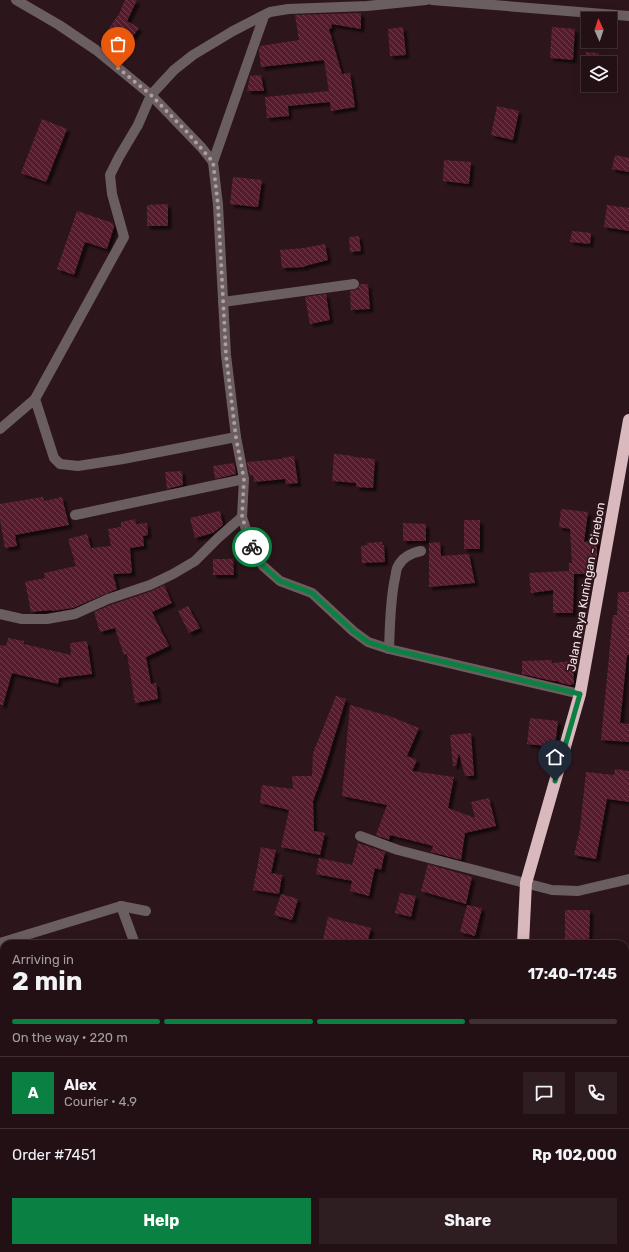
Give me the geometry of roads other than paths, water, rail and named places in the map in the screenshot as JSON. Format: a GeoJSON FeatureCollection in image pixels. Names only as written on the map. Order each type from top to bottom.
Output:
{"type":"FeatureCollection","features":[{"type":"Feature","properties":{"kind":"highway","name":"Jalan Raya Kuningan - Cirebon"},"geometry":{"type":"LineString","coordinates":[[523,940],[526,883],[580,694],[629,420]]}},
{"type":"Feature","properties":{"kind":"street"},"geometry":{"type":"LineString","coordinates":[[16,0],[59,25],[87,44],[151,95],[186,131],[213,162]]}},
{"type":"Feature","properties":{"kind":"street"},"geometry":{"type":"LineString","coordinates":[[0,429],[34,399],[124,237],[112,194],[110,175],[138,125],[151,95],[174,70],[193,55],[233,31],[288,4],[367,6],[426,0]]}},
{"type":"Feature","properties":{"kind":"street"},"geometry":{"type":"LineString","coordinates":[[432,0],[629,16]]}},
{"type":"Feature","properties":{"kind":"street"},"geometry":{"type":"LineString","coordinates":[[264,16],[213,162],[218,205],[226,355],[236,438],[244,479],[242,517],[252,548],[263,566],[280,581],[312,593],[353,631],[368,642],[389,649],[580,694]]}},
{"type":"Feature","properties":{"kind":"street"},"geometry":{"type":"LineString","coordinates":[[223,302],[264,295],[354,284]]}},
{"type":"Feature","properties":{"kind":"street"},"geometry":{"type":"LineString","coordinates":[[34,399],[54,458],[60,464],[78,466],[236,438]]}},
{"type":"Feature","properties":{"kind":"street"},"geometry":{"type":"LineString","coordinates":[[75,515],[244,479]]}},
{"type":"Feature","properties":{"kind":"street"},"geometry":{"type":"LineString","coordinates":[[0,614],[22,619],[41,619],[75,614],[108,599],[150,585],[195,561],[242,517]]}},
{"type":"Feature","properties":{"kind":"street"},"geometry":{"type":"LineString","coordinates":[[389,649],[391,603],[398,566],[406,557],[413,553],[421,552]]}},
{"type":"Feature","properties":{"kind":"street"},"geometry":{"type":"LineString","coordinates":[[360,836],[398,850],[552,890],[578,891],[629,878]]}},
{"type":"Feature","properties":{"kind":"street"},"geometry":{"type":"LineString","coordinates":[[121,906],[134,940]]}},
{"type":"Feature","properties":{"kind":"street"},"geometry":{"type":"LineString","coordinates":[[10,940],[121,906],[146,911]]}}]}
